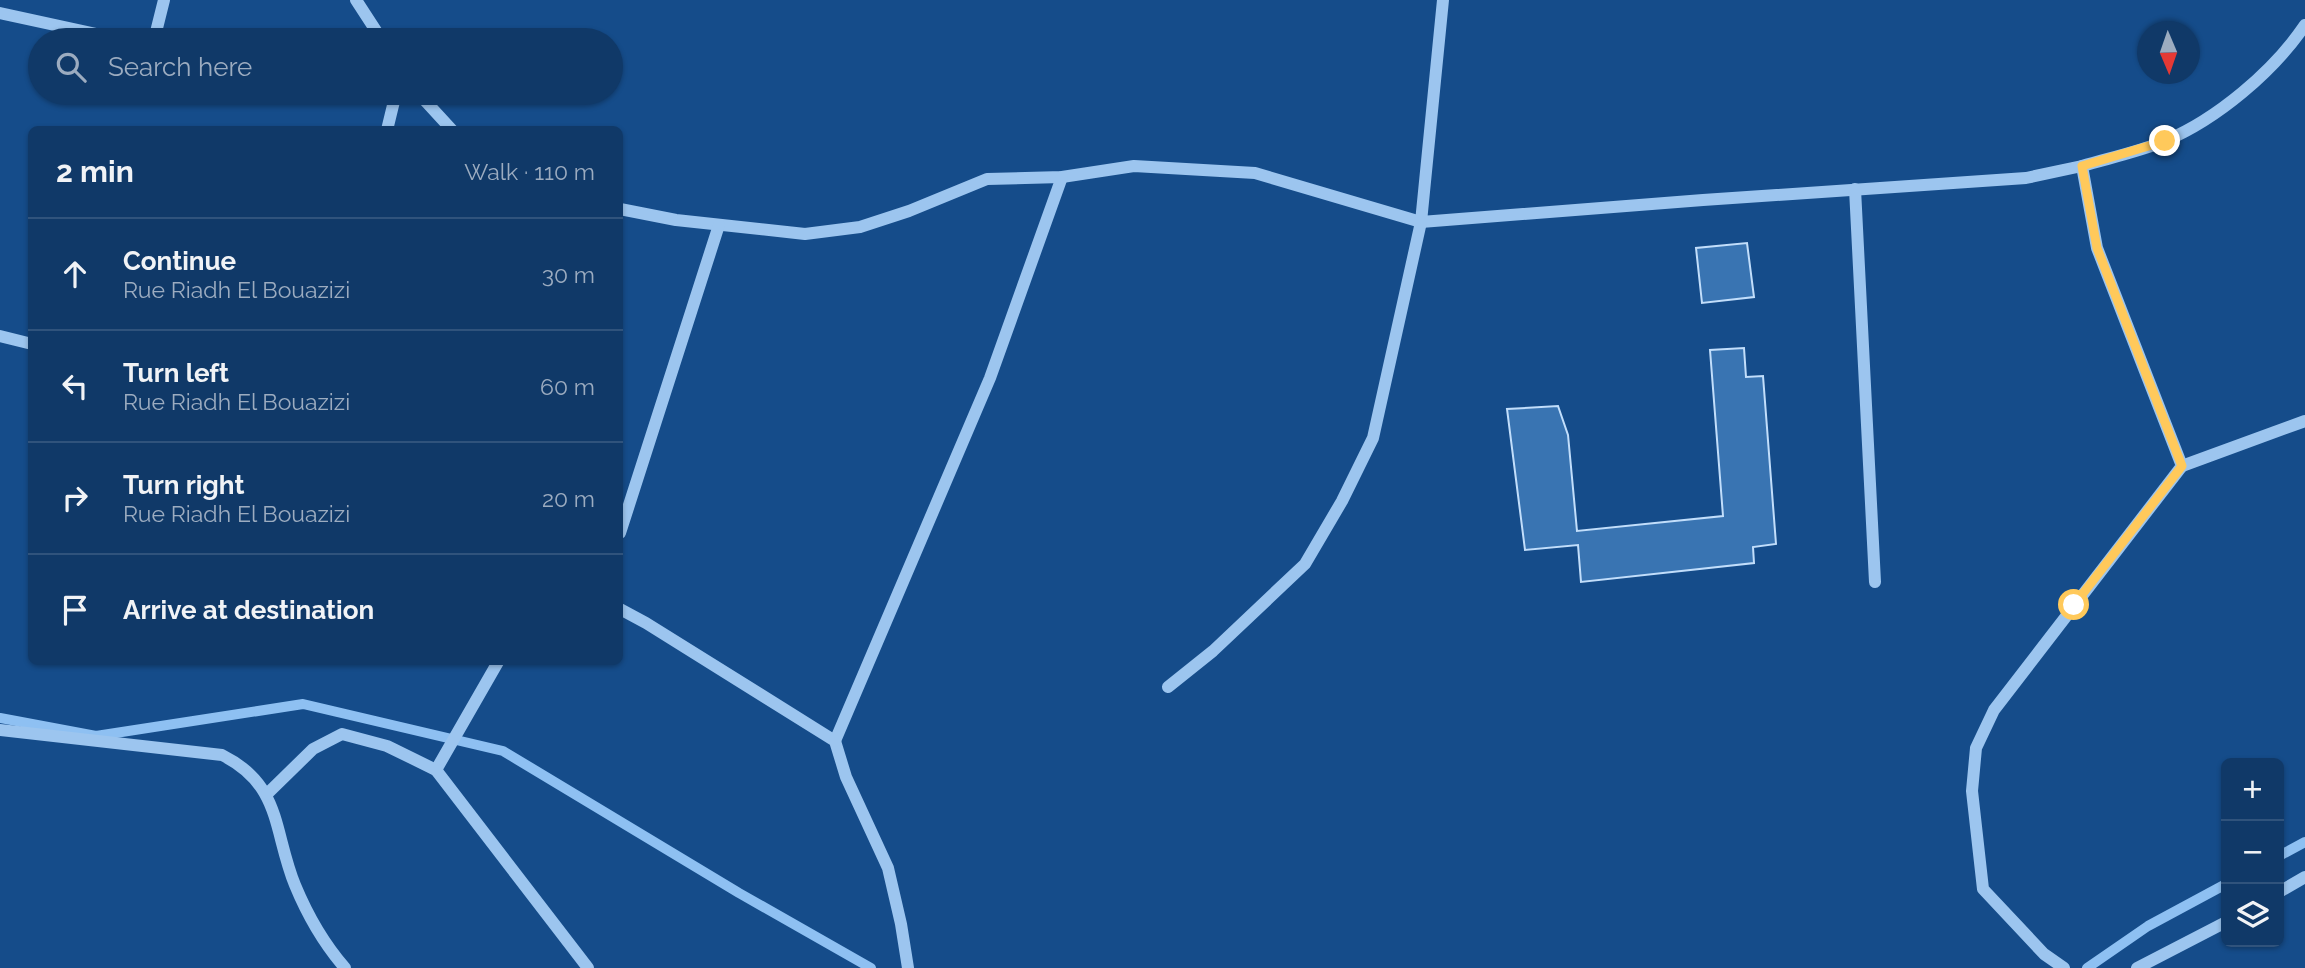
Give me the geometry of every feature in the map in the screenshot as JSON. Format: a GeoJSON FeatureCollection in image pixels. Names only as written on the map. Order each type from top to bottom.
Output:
{"type":"FeatureCollection","features":[{"type":"Feature","properties":{"kind":"street"},"geometry":{"type":"LineString","coordinates":[[157,28],[164,0]]}},
{"type":"Feature","properties":{"kind":"street"},"geometry":{"type":"LineString","coordinates":[[356,0],[374,28]]}},
{"type":"Feature","properties":{"kind":"street"},"geometry":{"type":"LineString","coordinates":[[1168,687],[1213,651],[1305,564],[1342,501],[1373,438],[1421,222],[1443,0]]}},
{"type":"Feature","properties":{"kind":"street"},"geometry":{"type":"LineString","coordinates":[[0,13],[69,28]]}},
{"type":"Feature","properties":{"kind":"street"},"geometry":{"type":"LineString","coordinates":[[623,210],[676,220],[805,234],[860,227],[909,211],[988,179],[1062,177],[1134,166],[1255,173],[1421,222],[2026,178],[2082,166],[2165,141],[2211,116],[2261,76],[2305,24]]}},
{"type":"Feature","properties":{"kind":"street"},"geometry":{"type":"LineString","coordinates":[[388,126],[393,105]]}},
{"type":"Feature","properties":{"kind":"street"},"geometry":{"type":"LineString","coordinates":[[429,105],[448,126]]}},
{"type":"Feature","properties":{"kind":"street"},"geometry":{"type":"LineString","coordinates":[[2082,166],[2097,248],[2182,466]]}},
{"type":"Feature","properties":{"kind":"street"},"geometry":{"type":"LineString","coordinates":[[908,968],[888,868],[846,777],[835,741],[990,378],[1062,177]]}},
{"type":"Feature","properties":{"kind":"street"},"geometry":{"type":"LineString","coordinates":[[1855,189],[1875,582]]}},
{"type":"Feature","properties":{"kind":"street"},"geometry":{"type":"LineString","coordinates":[[623,524],[719,225]]}},
{"type":"Feature","properties":{"kind":"street"},"geometry":{"type":"LineString","coordinates":[[0,336],[28,343]]}},
{"type":"Feature","properties":{"kind":"street"},"geometry":{"type":"LineString","coordinates":[[2064,968],[2044,954],[1983,888],[1972,791],[1976,748],[1994,710],[2182,466],[2305,421]]}},
{"type":"Feature","properties":{"kind":"street"},"geometry":{"type":"LineString","coordinates":[[623,611],[835,741]]}},
{"type":"Feature","properties":{"kind":"street"},"geometry":{"type":"LineString","coordinates":[[436,770],[496,665]]}},
{"type":"Feature","properties":{"kind":"street"},"geometry":{"type":"LineString","coordinates":[[0,730],[222,755],[239,764],[267,794],[300,895],[335,957],[345,968]]}},
{"type":"Feature","properties":{"kind":"street"},"geometry":{"type":"LineString","coordinates":[[267,794],[313,749],[342,734],[387,746],[436,770],[588,968]]}},
{"type":"Feature","properties":{"kind":"street"},"geometry":{"type":"LineString","coordinates":[[2284,889],[2305,877]]}},
{"type":"Feature","properties":{"kind":"street"},"geometry":{"type":"LineString","coordinates":[[2137,968],[2221,925]]}},
{"type":"Feature","properties":{"kind":"building"},"geometry":{"type":"Polygon","coordinates":[[[1747,243],[1754,297],[1702,303],[1696,248],[1747,243]]]}},
{"type":"Feature","properties":{"kind":"building"},"geometry":{"type":"Polygon","coordinates":[[[1744,348],[1746,377],[1763,376],[1776,544],[1753,547],[1754,563],[1581,582],[1578,545],[1525,550],[1507,409],[1558,406],[1568,435],[1577,531],[1723,516],[1710,350],[1744,348]]]}},
{"type":"Feature","properties":{"kind":"waterway"},"geometry":{"type":"LineString","coordinates":[[0,718],[96,736],[303,704],[503,751],[739,893],[871,968]]}},
{"type":"Feature","properties":{"kind":"waterway"},"geometry":{"type":"LineString","coordinates":[[2284,853],[2305,842]]}},
{"type":"Feature","properties":{"kind":"waterway"},"geometry":{"type":"LineString","coordinates":[[2087,968],[2148,926],[2221,887]]}},
{"type":"Feature","properties":{"kind":"route"},"geometry":{"type":"LineString","coordinates":[[2074,605],[2182,466],[2097,248],[2082,166],[2165,141]]}}]}
